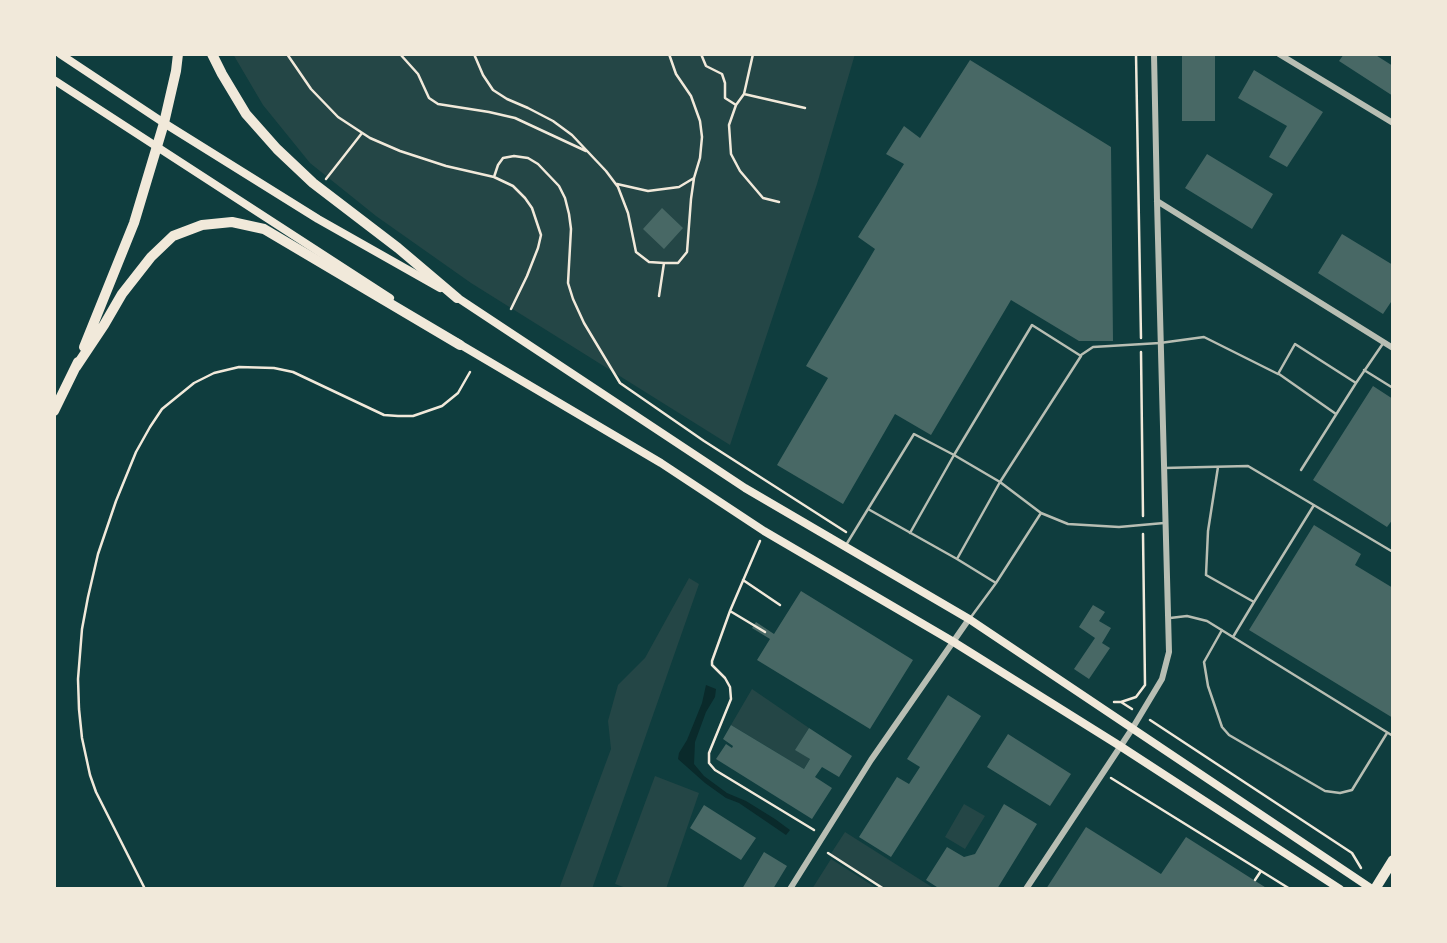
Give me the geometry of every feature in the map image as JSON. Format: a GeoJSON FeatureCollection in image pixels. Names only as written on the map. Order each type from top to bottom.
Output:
{"type":"FeatureCollection","features":[{"type":"Feature","properties":{"kind":"highway"},"geometry":{"type":"LineString","coordinates":[[54,411],[76,367],[134,223],[164,123],[178,54]]}},
{"type":"Feature","properties":{"kind":"highway"},"geometry":{"type":"LineString","coordinates":[[212,54],[246,114],[277,149],[319,187],[457,298]]}},
{"type":"Feature","properties":{"kind":"highway"},"geometry":{"type":"LineString","coordinates":[[76,367],[122,293],[150,257],[173,236],[202,225],[232,222],[264,229],[460,345]]}},
{"type":"Feature","properties":{"kind":"main road"},"geometry":{"type":"LineString","coordinates":[[60,54],[318,219],[457,298],[745,488],[969,619],[1374,889],[1393,860]]}},
{"type":"Feature","properties":{"kind":"main road"},"geometry":{"type":"LineString","coordinates":[[54,80],[460,345],[661,463],[764,531],[953,641],[1340,889]]}},
{"type":"Feature","properties":{"kind":"street"},"geometry":{"type":"LineString","coordinates":[[1026,889],[1132,729],[1161,678],[1169,652],[1154,54]]}},
{"type":"Feature","properties":{"kind":"street"},"geometry":{"type":"LineString","coordinates":[[1279,54],[1393,123]]}},
{"type":"Feature","properties":{"kind":"street"},"geometry":{"type":"LineString","coordinates":[[1157,201],[1393,348]]}},
{"type":"Feature","properties":{"kind":"street"},"geometry":{"type":"LineString","coordinates":[[790,889],[864,771],[969,619]]}},
{"type":"Feature","properties":{"kind":"lane"},"geometry":{"type":"LineString","coordinates":[[910,533],[1032,325],[1081,356]]}},
{"type":"Feature","properties":{"kind":"lane"},"geometry":{"type":"LineString","coordinates":[[957,559],[1000,482],[1081,356],[1093,347],[1204,337],[1278,374],[1336,414]]}},
{"type":"Feature","properties":{"kind":"lane"},"geometry":{"type":"LineString","coordinates":[[1301,470],[1384,342]]}},
{"type":"Feature","properties":{"kind":"lane"},"geometry":{"type":"LineString","coordinates":[[1278,374],[1294,344],[1356,383]]}},
{"type":"Feature","properties":{"kind":"lane"},"geometry":{"type":"LineString","coordinates":[[1364,370],[1393,388]]}},
{"type":"Feature","properties":{"kind":"lane"},"geometry":{"type":"LineString","coordinates":[[845,547],[914,434],[1000,482],[1041,513],[1068,524],[1119,527],[1165,523]]}},
{"type":"Feature","properties":{"kind":"lane"},"geometry":{"type":"LineString","coordinates":[[1164,468],[1248,466],[1393,552]]}},
{"type":"Feature","properties":{"kind":"lane"},"geometry":{"type":"LineString","coordinates":[[1219,467],[1208,531],[1206,575],[1254,603]]}},
{"type":"Feature","properties":{"kind":"lane"},"geometry":{"type":"LineString","coordinates":[[1233,637],[1314,505]]}},
{"type":"Feature","properties":{"kind":"lane"},"geometry":{"type":"LineString","coordinates":[[868,509],[996,583]]}},
{"type":"Feature","properties":{"kind":"lane"},"geometry":{"type":"LineString","coordinates":[[969,619],[996,583],[1041,513]]}},
{"type":"Feature","properties":{"kind":"lane"},"geometry":{"type":"LineString","coordinates":[[1168,618],[1188,616],[1207,621],[1393,736]]}},
{"type":"Feature","properties":{"kind":"lane"},"geometry":{"type":"LineString","coordinates":[[1222,630],[1204,662],[1208,686],[1222,727],[1228,735],[1325,791],[1340,793],[1352,789],[1387,733]]}},
{"type":"Feature","properties":{"kind":"path"},"geometry":{"type":"LineString","coordinates":[[287,54],[311,89],[338,117],[362,133],[400,151],[446,166],[494,177],[513,186],[525,198],[532,208],[541,235],[527,276],[511,309]]}},
{"type":"Feature","properties":{"kind":"path"},"geometry":{"type":"LineString","coordinates":[[400,54],[418,74],[429,98],[438,104],[515,118],[587,152]]}},
{"type":"Feature","properties":{"kind":"path"},"geometry":{"type":"LineString","coordinates":[[474,54],[483,75],[494,90],[553,121],[572,135],[618,187],[628,213],[636,252],[649,262],[664,263],[678,262],[687,252],[694,178],[702,137],[700,121],[691,96],[676,74],[669,54]]}},
{"type":"Feature","properties":{"kind":"path"},"geometry":{"type":"LineString","coordinates":[[701,54],[706,66],[722,74],[725,98],[736,106]]}},
{"type":"Feature","properties":{"kind":"path"},"geometry":{"type":"LineString","coordinates":[[752,54],[744,94],[729,125],[731,154],[740,171],[763,198],[779,202]]}},
{"type":"Feature","properties":{"kind":"path"},"geometry":{"type":"LineString","coordinates":[[744,94],[805,108]]}},
{"type":"Feature","properties":{"kind":"path"},"geometry":{"type":"LineString","coordinates":[[319,187],[362,133]]}},
{"type":"Feature","properties":{"kind":"path"},"geometry":{"type":"LineString","coordinates":[[494,177],[503,158],[514,156],[528,158],[538,164],[559,186],[565,198],[571,229],[568,283],[584,323],[606,361]]}},
{"type":"Feature","properties":{"kind":"path"},"geometry":{"type":"LineString","coordinates":[[615,183],[648,191],[679,187],[694,178]]}},
{"type":"Feature","properties":{"kind":"path"},"geometry":{"type":"LineString","coordinates":[[659,296],[664,263]]}},
{"type":"Feature","properties":{"kind":"path"},"geometry":{"type":"LineString","coordinates":[[145,889],[90,775],[81,729],[78,679],[82,629],[98,554],[136,452],[150,427],[162,409],[194,383],[214,373],[239,367],[274,368],[293,372],[384,415],[398,416],[413,416],[442,406],[458,393],[470,372]]}},
{"type":"Feature","properties":{"kind":"path"},"geometry":{"type":"LineString","coordinates":[[764,531],[712,661],[712,665],[730,687],[731,699],[709,753],[709,763],[715,770],[814,830]]}},
{"type":"Feature","properties":{"kind":"path"},"geometry":{"type":"LineString","coordinates":[[743,580],[780,605]]}},
{"type":"Feature","properties":{"kind":"path"},"geometry":{"type":"LineString","coordinates":[[730,611],[765,632]]}},
{"type":"Feature","properties":{"kind":"path"},"geometry":{"type":"LineString","coordinates":[[1121,702],[1352,853],[1366,877]]}},
{"type":"Feature","properties":{"kind":"path"},"geometry":{"type":"LineString","coordinates":[[1102,772],[1290,889]]}},
{"type":"Feature","properties":{"kind":"path"},"geometry":{"type":"LineString","coordinates":[[828,853],[884,889]]}},
{"type":"Feature","properties":{"kind":"path"},"geometry":{"type":"LineString","coordinates":[[1255,880],[1261,870]]}},
{"type":"Feature","properties":{"kind":"shaded area"},"geometry":{"type":"Polygon","coordinates":[[[233,54],[855,54],[817,184],[730,445],[471,283],[376,216],[310,163],[263,105],[233,54]]]}},
{"type":"Feature","properties":{"kind":"shaded area"},"geometry":{"type":"Polygon","coordinates":[[[689,578],[699,584],[592,889],[559,889],[611,749],[608,721],[618,685],[645,658],[689,578]]]}},
{"type":"Feature","properties":{"kind":"shaded area"},"geometry":{"type":"Polygon","coordinates":[[[706,685],[716,689],[715,697],[706,712],[695,742],[694,764],[704,776],[727,793],[746,801],[790,830],[786,835],[739,803],[726,798],[678,759],[702,703],[706,685]]]}},
{"type":"Feature","properties":{"kind":"shaded area"},"geometry":{"type":"Polygon","coordinates":[[[752,689],[809,728],[796,749],[810,759],[804,769],[731,725],[752,689]]]}},
{"type":"Feature","properties":{"kind":"shaded area"},"geometry":{"type":"Polygon","coordinates":[[[655,776],[699,793],[666,889],[629,889],[615,884],[655,776]]]}},
{"type":"Feature","properties":{"kind":"shaded area"},"geometry":{"type":"Polygon","coordinates":[[[964,804],[985,816],[965,849],[945,837],[964,804]]]}},
{"type":"Feature","properties":{"kind":"shaded area"},"geometry":{"type":"Polygon","coordinates":[[[845,832],[935,889],[884,889],[830,855],[845,832]]]}},
{"type":"Feature","properties":{"kind":"shaded area"},"geometry":{"type":"Polygon","coordinates":[[[831,859],[878,889],[812,889],[831,859]]]}},
{"type":"Feature","properties":{"kind":"building"},"geometry":{"type":"Polygon","coordinates":[[[1182,54],[1215,54],[1215,121],[1182,121],[1182,54]]]}},
{"type":"Feature","properties":{"kind":"building"},"geometry":{"type":"Polygon","coordinates":[[[1344,54],[1374,54],[1393,66],[1393,96],[1339,61],[1344,54]]]}},
{"type":"Feature","properties":{"kind":"building"},"geometry":{"type":"Polygon","coordinates":[[[970,60],[1111,147],[1113,341],[1079,341],[1011,300],[931,435],[895,414],[843,504],[777,465],[828,378],[806,366],[875,249],[858,237],[904,164],[886,154],[904,126],[920,138],[970,60]]]}},
{"type":"Feature","properties":{"kind":"building"},"geometry":{"type":"Polygon","coordinates":[[[1254,70],[1323,112],[1287,167],[1269,157],[1287,126],[1238,98],[1254,70]]]}},
{"type":"Feature","properties":{"kind":"building"},"geometry":{"type":"Polygon","coordinates":[[[1207,154],[1273,194],[1252,229],[1185,188],[1207,154]]]}},
{"type":"Feature","properties":{"kind":"building"},"geometry":{"type":"Polygon","coordinates":[[[662,208],[683,228],[664,249],[643,229],[662,208]]]}},
{"type":"Feature","properties":{"kind":"building"},"geometry":{"type":"Polygon","coordinates":[[[1342,234],[1393,265],[1393,299],[1383,314],[1318,273],[1342,234]]]}},
{"type":"Feature","properties":{"kind":"building"},"geometry":{"type":"Polygon","coordinates":[[[1373,386],[1393,399],[1393,519],[1387,527],[1313,480],[1373,386]]]}},
{"type":"Feature","properties":{"kind":"building"},"geometry":{"type":"Polygon","coordinates":[[[1314,525],[1361,554],[1355,565],[1393,588],[1393,718],[1249,630],[1314,525]]]}},
{"type":"Feature","properties":{"kind":"building"},"geometry":{"type":"Polygon","coordinates":[[[801,591],[913,660],[870,729],[757,660],[770,639],[752,628],[756,622],[774,634],[801,591]]]}},
{"type":"Feature","properties":{"kind":"building"},"geometry":{"type":"Polygon","coordinates":[[[1093,605],[1105,612],[1099,621],[1111,628],[1102,643],[1110,648],[1089,679],[1074,669],[1095,638],[1079,627],[1093,605]]]}},
{"type":"Feature","properties":{"kind":"building"},"geometry":{"type":"Polygon","coordinates":[[[948,695],[981,716],[891,857],[859,837],[897,777],[909,784],[920,767],[907,759],[948,695]]]}},
{"type":"Feature","properties":{"kind":"building"},"geometry":{"type":"Polygon","coordinates":[[[731,725],[804,769],[810,759],[795,750],[809,728],[852,756],[839,777],[822,767],[815,777],[832,788],[812,819],[716,759],[726,744],[732,748],[733,746],[723,739],[731,725]]]}},
{"type":"Feature","properties":{"kind":"building"},"geometry":{"type":"Polygon","coordinates":[[[1008,734],[1071,774],[1050,806],[987,767],[1008,734]]]}},
{"type":"Feature","properties":{"kind":"building"},"geometry":{"type":"Polygon","coordinates":[[[1004,804],[1037,824],[997,889],[940,889],[926,880],[947,847],[964,857],[975,854],[1004,804]]]}},
{"type":"Feature","properties":{"kind":"building"},"geometry":{"type":"Polygon","coordinates":[[[704,805],[756,838],[741,860],[690,828],[704,805]]]}},
{"type":"Feature","properties":{"kind":"building"},"geometry":{"type":"Polygon","coordinates":[[[1086,827],[1161,874],[1186,837],[1268,889],[1046,889],[1086,827]]]}},
{"type":"Feature","properties":{"kind":"building"},"geometry":{"type":"Polygon","coordinates":[[[764,852],[787,866],[773,889],[742,889],[764,852]]]}}]}
